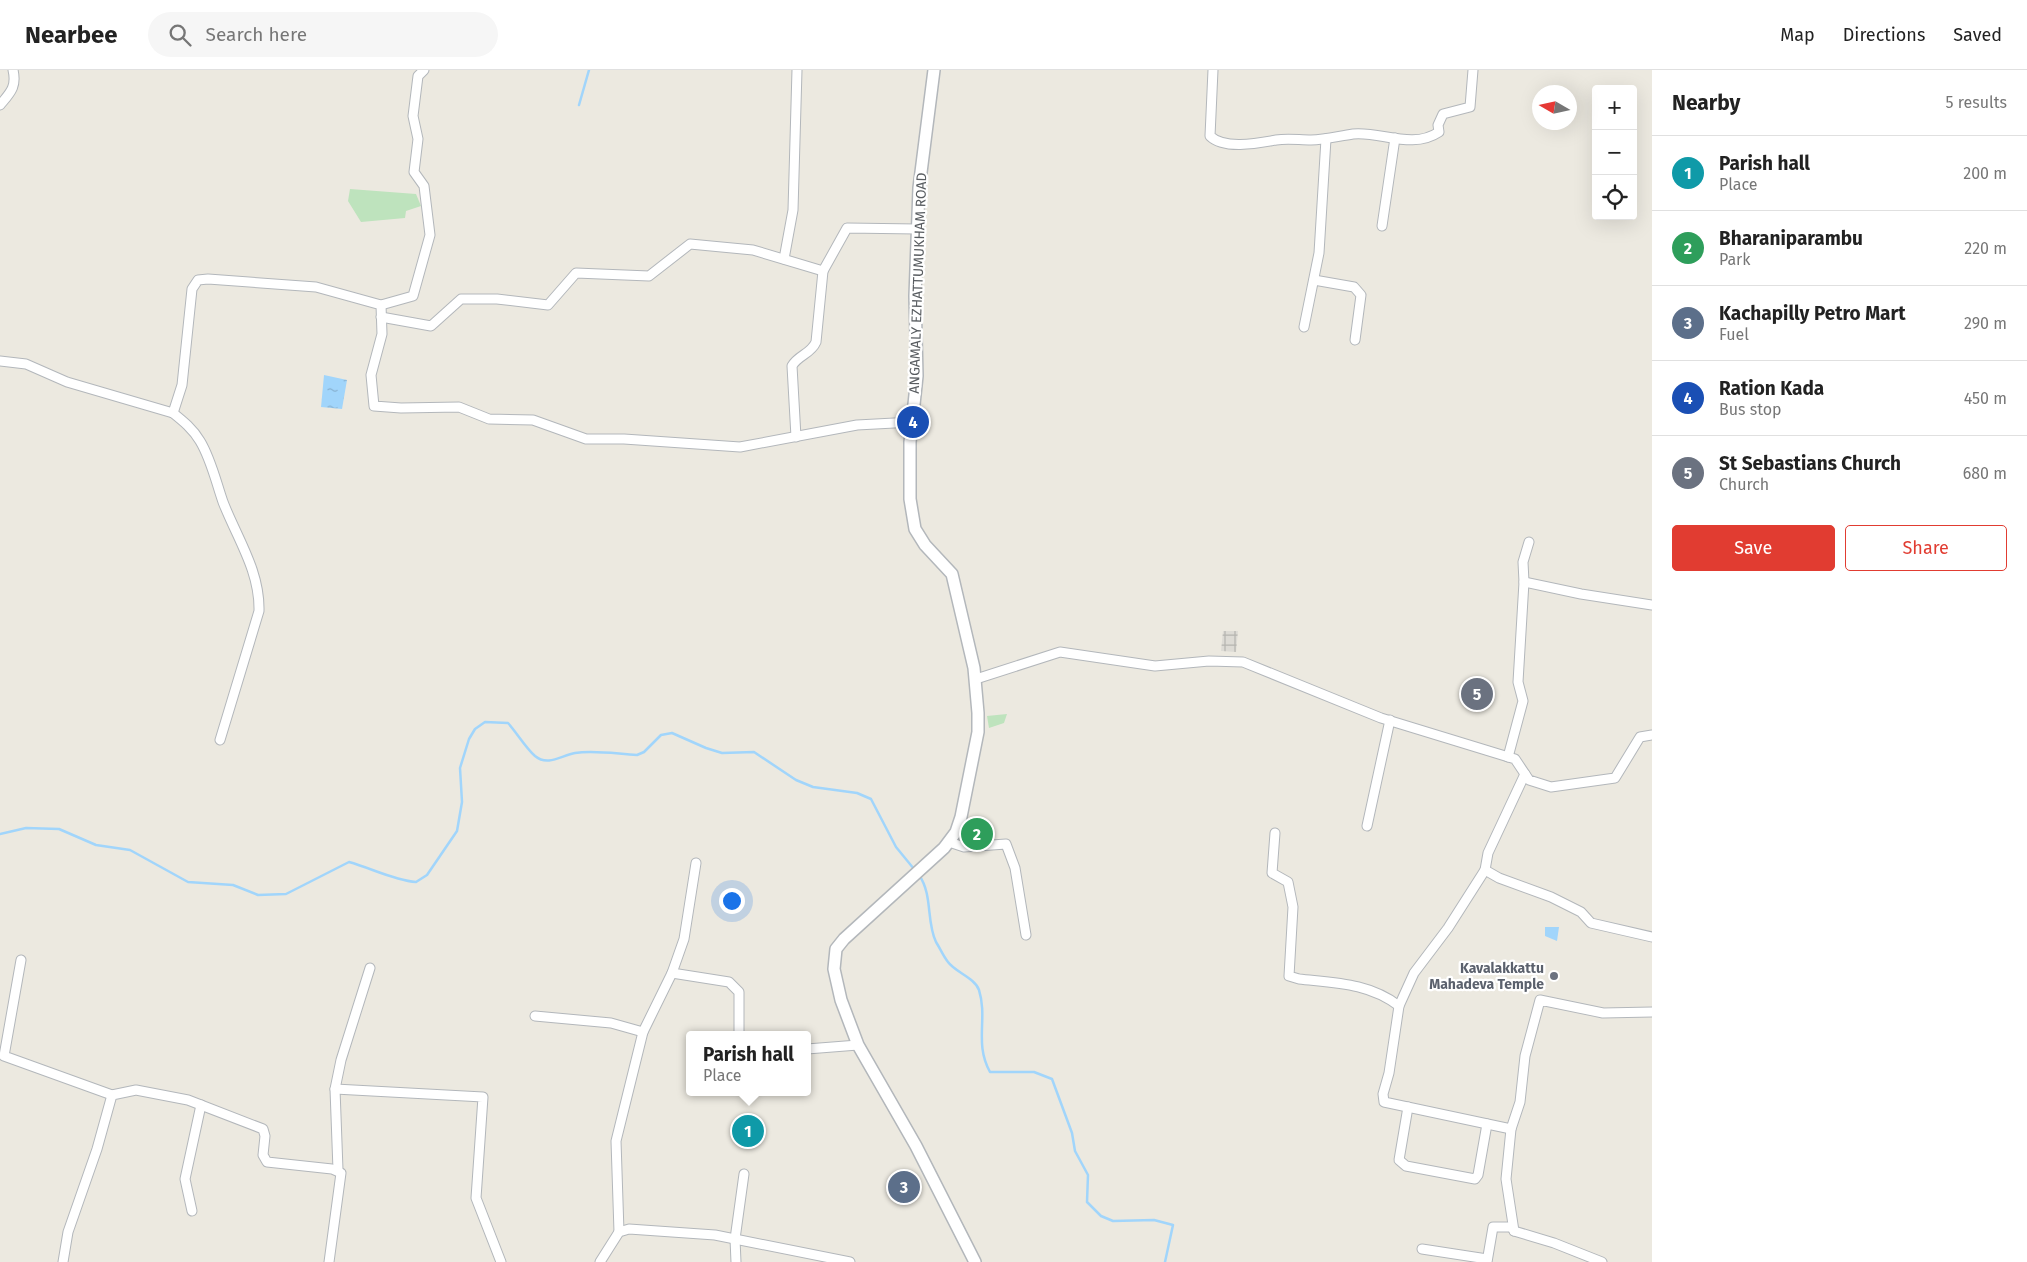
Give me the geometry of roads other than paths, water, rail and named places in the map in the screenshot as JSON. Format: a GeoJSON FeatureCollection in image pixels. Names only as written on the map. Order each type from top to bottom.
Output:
{"type":"FeatureCollection","features":[{"type":"Feature","properties":{"kind":"street"},"geometry":{"type":"LineString","coordinates":[[0,105],[14,88],[13,70]]}},
{"type":"Feature","properties":{"kind":"street"},"geometry":{"type":"LineString","coordinates":[[173,413],[182,385],[192,288],[198,280],[303,286],[329,290],[381,305],[413,296],[430,235],[424,186],[414,172],[418,138],[413,116],[418,76],[424,70]]}},
{"type":"Feature","properties":{"kind":"street"},"geometry":{"type":"LineString","coordinates":[[784,259],[792,210],[797,70]]}},
{"type":"Feature","properties":{"kind":"street","name":"ANGAMALY EZHATTUMUKHAM ROAD"},"geometry":{"type":"LineString","coordinates":[[934,70],[922,159],[917,229],[916,296],[918,346],[913,422],[911,515],[915,529],[925,545],[952,574],[976,679],[976,741],[961,817],[949,842],[865,918],[836,949],[834,969],[841,1000],[858,1045],[916,1146],[975,1262]]}},
{"type":"Feature","properties":{"kind":"street"},"geometry":{"type":"LineString","coordinates":[[1213,70],[1210,136],[1214,140],[1246,145],[1276,140],[1326,139],[1354,134],[1415,140],[1430,138],[1439,132],[1438,125],[1443,114],[1470,108],[1473,70]]}},
{"type":"Feature","properties":{"kind":"street"},"geometry":{"type":"LineString","coordinates":[[1382,226],[1395,138]]}},
{"type":"Feature","properties":{"kind":"street"},"geometry":{"type":"LineString","coordinates":[[1304,327],[1307,304],[1319,253],[1326,139]]}},
{"type":"Feature","properties":{"kind":"street"},"geometry":{"type":"LineString","coordinates":[[796,437],[792,366],[795,361],[811,351],[816,342],[823,270],[847,228],[917,229]]}},
{"type":"Feature","properties":{"kind":"street"},"geometry":{"type":"LineString","coordinates":[[381,317],[430,326],[461,299],[497,299],[548,305],[576,273],[649,276],[690,244],[753,250],[823,270]]}},
{"type":"Feature","properties":{"kind":"street"},"geometry":{"type":"LineString","coordinates":[[1314,280],[1354,287],[1361,294],[1355,340]]}},
{"type":"Feature","properties":{"kind":"street"},"geometry":{"type":"LineString","coordinates":[[381,305],[382,334],[371,375],[374,406],[401,408],[459,407],[489,419],[533,420],[586,439],[624,438],[740,447],[857,425],[913,422]]}},
{"type":"Feature","properties":{"kind":"street"},"geometry":{"type":"LineString","coordinates":[[0,361],[26,364],[67,382],[173,413],[184,422],[204,449],[259,591],[259,611],[220,740]]}},
{"type":"Feature","properties":{"kind":"street"},"geometry":{"type":"LineString","coordinates":[[1508,757],[1523,701],[1518,682],[1524,582],[1523,562],[1529,542]]}},
{"type":"Feature","properties":{"kind":"street"},"geometry":{"type":"LineString","coordinates":[[1524,582],[1581,594],[1652,605]]}},
{"type":"Feature","properties":{"kind":"street"},"geometry":{"type":"LineString","coordinates":[[976,679],[1060,652],[1155,666],[1209,661],[1243,662],[1390,720],[1515,759],[1529,780],[1551,786],[1615,778],[1640,737],[1652,735]]}},
{"type":"Feature","properties":{"kind":"street"},"geometry":{"type":"LineString","coordinates":[[1367,826],[1390,720]]}},
{"type":"Feature","properties":{"kind":"street"},"geometry":{"type":"LineString","coordinates":[[1512,1129],[1384,1102],[1383,1094],[1389,1073],[1399,1006],[1420,965],[1448,928],[1485,870],[1488,853],[1525,774]]}},
{"type":"Feature","properties":{"kind":"street"},"geometry":{"type":"LineString","coordinates":[[1275,833],[1272,873],[1288,882],[1293,907],[1289,976],[1299,979],[1367,987],[1386,996],[1399,1006]]}},
{"type":"Feature","properties":{"kind":"street"},"geometry":{"type":"LineString","coordinates":[[949,842],[964,847],[1006,844],[1015,868],[1026,935]]}},
{"type":"Feature","properties":{"kind":"street"},"geometry":{"type":"LineString","coordinates":[[600,1262],[620,1232],[616,1141],[643,1032],[648,1026],[672,973],[684,939],[696,864]]}},
{"type":"Feature","properties":{"kind":"street"},"geometry":{"type":"LineString","coordinates":[[1485,870],[1581,912],[1591,923],[1652,937]]}},
{"type":"Feature","properties":{"kind":"street"},"geometry":{"type":"LineString","coordinates":[[21,960],[4,1056],[112,1095],[136,1090],[201,1105],[263,1129],[265,1136],[263,1156],[267,1162],[338,1170]]}},
{"type":"Feature","properties":{"kind":"street"},"geometry":{"type":"LineString","coordinates":[[329,1262],[341,1179],[341,1173],[338,1170],[335,1088],[370,968]]}},
{"type":"Feature","properties":{"kind":"street"},"geometry":{"type":"LineString","coordinates":[[672,973],[729,982],[740,992],[739,1031]]}},
{"type":"Feature","properties":{"kind":"street"},"geometry":{"type":"LineString","coordinates":[[1514,1231],[1506,1179],[1512,1129],[1520,1102],[1524,1056],[1540,1000],[1603,1014],[1652,1012]]}},
{"type":"Feature","properties":{"kind":"street"},"geometry":{"type":"LineString","coordinates":[[535,1016],[611,1023],[643,1032]]}},
{"type":"Feature","properties":{"kind":"street"},"geometry":{"type":"LineString","coordinates":[[811,1049],[858,1045]]}},
{"type":"Feature","properties":{"kind":"street"},"geometry":{"type":"LineString","coordinates":[[335,1088],[483,1097],[476,1198],[501,1262]]}},
{"type":"Feature","properties":{"kind":"street"},"geometry":{"type":"LineString","coordinates":[[63,1262],[68,1232],[112,1095]]}},
{"type":"Feature","properties":{"kind":"street"},"geometry":{"type":"LineString","coordinates":[[192,1210],[185,1179],[201,1105]]}},
{"type":"Feature","properties":{"kind":"street"},"geometry":{"type":"LineString","coordinates":[[1408,1107],[1399,1160],[1406,1166],[1475,1180],[1478,1175],[1487,1124]]}},
{"type":"Feature","properties":{"kind":"street"},"geometry":{"type":"LineString","coordinates":[[736,1262],[734,1239],[744,1174]]}},
{"type":"Feature","properties":{"kind":"street"},"geometry":{"type":"LineString","coordinates":[[1422,1249],[1487,1261],[1493,1227],[1512,1227],[1514,1231],[1554,1243],[1602,1262]]}},
{"type":"Feature","properties":{"kind":"street"},"geometry":{"type":"LineString","coordinates":[[620,1232],[629,1229],[715,1235],[850,1262]]}},
{"type":"Feature","properties":{"kind":"water"},"geometry":{"type":"Polygon","coordinates":[[[324,375],[347,380],[342,409],[321,407],[324,375]]]}},
{"type":"Feature","properties":{"kind":"water"},"geometry":{"type":"Polygon","coordinates":[[[1545,927],[1559,927],[1557,941],[1545,936],[1545,927]]]}},
{"type":"Feature","properties":{"kind":"waterway"},"geometry":{"type":"LineString","coordinates":[[579,105],[589,70]]}},
{"type":"Feature","properties":{"kind":"waterway"},"geometry":{"type":"LineString","coordinates":[[0,834],[26,828],[59,829],[96,845],[130,850],[188,882],[233,885],[258,895],[286,894],[349,862],[390,876],[416,882],[427,875],[457,831],[462,802],[460,768],[469,739],[475,729],[485,722],[508,723],[531,752],[540,759],[545,760],[583,752],[637,755],[644,752],[661,735],[672,733],[722,753],[754,752],[796,780],[813,787],[857,793],[871,799],[896,847],[914,869]]}},
{"type":"Feature","properties":{"kind":"waterway"},"geometry":{"type":"LineString","coordinates":[[919,875],[926,891],[931,925],[936,942],[951,966],[973,982],[979,990],[982,1011],[983,1051],[990,1072],[1034,1072],[1052,1079],[1072,1133],[1075,1151],[1088,1175],[1087,1202],[1101,1216],[1113,1221],[1154,1220],[1173,1225],[1165,1262]]}},
{"type":"Feature","properties":{"kind":"place","name":"Ration Kada"},"geometry":{"type":"Point","coordinates":[913,422]}},
{"type":"Feature","properties":{"kind":"place","name":"St Sebastians Church"},"geometry":{"type":"Point","coordinates":[1477,694]}},
{"type":"Feature","properties":{"kind":"place","name":"Bharaniparambu"},"geometry":{"type":"Point","coordinates":[977,834]}},
{"type":"Feature","properties":{"kind":"place","name":"Kavalakkattu Mahadeva Temple"},"geometry":{"type":"Point","coordinates":[1554,976]}},
{"type":"Feature","properties":{"kind":"place","name":"Parish hall"},"geometry":{"type":"Point","coordinates":[748,1131]}},
{"type":"Feature","properties":{"kind":"place","name":"Kachapilly Petro Mart"},"geometry":{"type":"Point","coordinates":[904,1187]}}]}
